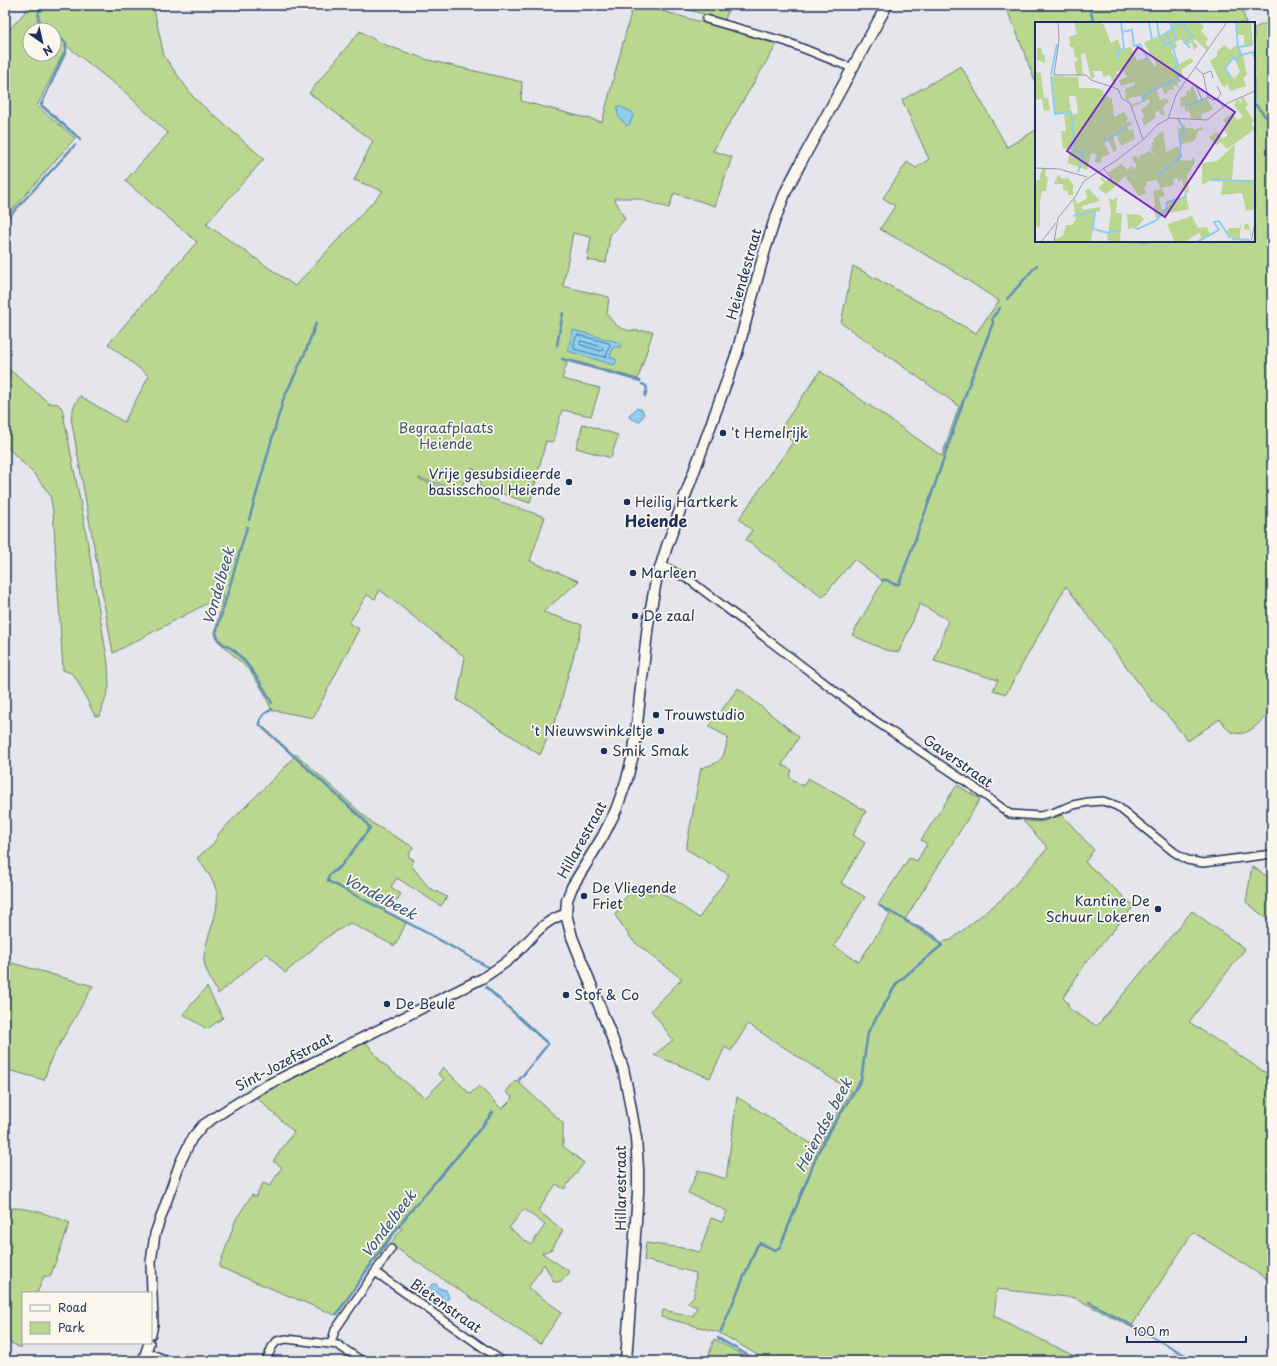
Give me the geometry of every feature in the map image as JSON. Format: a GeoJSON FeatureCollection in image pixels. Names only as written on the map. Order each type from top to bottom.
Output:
{"type":"FeatureCollection","features":[{"type":"Feature","properties":{"kind":"main road","name":"Heiendestraat"},"geometry":{"type":"LineString","coordinates":[[661,564],[666,546],[737,353],[764,250],[786,191],[887,5]]}},
{"type":"Feature","properties":{"kind":"main road","name":"Hillarestraat"},"geometry":{"type":"LineString","coordinates":[[626,1361],[638,1193],[638,1169],[632,1114],[623,1068],[572,936],[566,914],[567,900],[572,887],[608,826],[616,810],[627,779],[634,752],[638,725],[648,624],[661,564]]}},
{"type":"Feature","properties":{"kind":"street"},"geometry":{"type":"LineString","coordinates":[[706,19],[787,42],[852,68]]}},
{"type":"Feature","properties":{"kind":"street","name":"Gaverstraat"},"geometry":{"type":"LineString","coordinates":[[661,564],[692,582],[868,716],[974,787],[1010,814],[1040,816],[1073,805],[1088,802],[1103,802],[1117,806],[1174,852],[1187,860],[1203,863],[1272,854]]}},
{"type":"Feature","properties":{"kind":"street","name":"Sint-Jozefstraat"},"geometry":{"type":"LineString","coordinates":[[152,1292],[151,1262],[155,1234],[180,1163],[192,1138],[203,1125],[263,1087],[483,978],[514,956],[549,920],[566,914]]}},
{"type":"Feature","properties":{"kind":"street"},"geometry":{"type":"LineString","coordinates":[[331,1344],[335,1330],[391,1249]]}},
{"type":"Feature","properties":{"kind":"street","name":"Bietenstraat"},"geometry":{"type":"LineString","coordinates":[[375,1272],[502,1361]]}},
{"type":"Feature","properties":{"kind":"street","name":"Sint-Jozefstraat"},"geometry":{"type":"LineString","coordinates":[[152,1293],[152,1329]]}},
{"type":"Feature","properties":{"kind":"street"},"geometry":{"type":"LineString","coordinates":[[266,1361],[272,1347],[277,1341],[286,1339],[338,1345],[362,1361]]}},
{"type":"Feature","properties":{"kind":"street"},"geometry":{"type":"LineString","coordinates":[[143,1361],[148,1348],[169,1361]]}},
{"type":"Feature","properties":{"kind":"green space","name":"Begraafplaats Heiende"},"geometry":{"type":"Polygon","coordinates":[[[30,5],[153,5],[164,56],[194,98],[264,159],[206,224],[295,286],[383,191],[354,180],[373,141],[309,93],[360,31],[380,43],[428,60],[522,82],[521,101],[602,122],[633,5],[642,5],[777,44],[713,151],[732,157],[715,206],[674,193],[669,208],[635,198],[614,198],[625,219],[610,235],[606,263],[587,260],[591,237],[573,233],[563,286],[609,297],[607,314],[612,321],[622,328],[633,331],[653,331],[638,379],[568,359],[562,379],[600,388],[591,416],[562,410],[553,442],[546,441],[530,503],[479,486],[483,473],[471,468],[460,490],[419,478],[418,479],[462,494],[464,489],[545,517],[530,561],[579,581],[543,612],[582,625],[559,711],[540,755],[457,700],[465,657],[380,590],[375,599],[367,595],[349,623],[359,629],[313,718],[272,711],[264,692],[250,671],[217,640],[215,633],[223,595],[113,653],[71,418],[74,406],[80,396],[124,422],[149,376],[108,344],[197,242],[125,181],[168,133],[126,93],[67,46],[62,56],[62,22],[22,22],[22,62],[59,62],[37,106],[75,138],[5,218],[5,34],[30,5]]]}},
{"type":"Feature","properties":{"kind":"green space"},"geometry":{"type":"Polygon","coordinates":[[[671,5],[730,5],[725,20],[671,5]]]}},
{"type":"Feature","properties":{"kind":"green space"},"geometry":{"type":"Polygon","coordinates":[[[1005,5],[1241,5],[1246,22],[1035,22],[1035,81],[1005,5]]]}},
{"type":"Feature","properties":{"kind":"green space"},"geometry":{"type":"Polygon","coordinates":[[[1272,21],[1272,710],[1258,724],[1248,731],[1236,733],[1230,731],[1220,719],[1188,741],[1168,716],[1152,701],[1066,586],[1006,694],[993,690],[998,680],[934,661],[948,620],[920,604],[899,652],[885,650],[852,635],[883,581],[854,559],[823,597],[746,540],[752,530],[739,519],[793,442],[779,431],[820,371],[942,456],[959,406],[841,323],[853,266],[976,333],[999,301],[944,265],[880,229],[895,206],[883,198],[907,162],[916,168],[929,159],[902,100],[961,66],[1007,147],[1035,131],[1035,242],[1255,242],[1255,28],[1272,21]]]}},
{"type":"Feature","properties":{"kind":"green space"},"geometry":{"type":"Polygon","coordinates":[[[5,366],[49,403],[58,404],[62,408],[84,521],[108,664],[109,687],[100,716],[95,716],[77,680],[71,673],[63,670],[53,511],[50,495],[37,477],[5,445],[5,366]]]}},
{"type":"Feature","properties":{"kind":"green space"},"geometry":{"type":"Polygon","coordinates":[[[583,424],[618,435],[611,458],[576,448],[583,424]]]}},
{"type":"Feature","properties":{"kind":"green space"},"geometry":{"type":"Polygon","coordinates":[[[738,688],[799,737],[782,765],[792,770],[789,777],[803,786],[808,778],[866,811],[853,835],[865,843],[841,883],[865,897],[834,946],[859,962],[890,914],[878,905],[909,858],[917,861],[927,844],[921,840],[957,785],[980,799],[904,921],[940,942],[951,940],[1003,898],[1048,848],[1023,821],[1041,822],[1062,815],[1094,850],[1085,862],[1134,906],[1087,961],[1063,998],[1068,1003],[1069,1009],[1097,1026],[1192,911],[1245,949],[1189,1022],[1266,1073],[1272,1066],[1272,1282],[1193,1232],[1131,1327],[1075,1298],[997,1289],[994,1316],[1084,1361],[768,1361],[718,1332],[661,1317],[663,1310],[693,1316],[697,1307],[687,1303],[694,1296],[696,1273],[644,1260],[646,1243],[700,1252],[711,1218],[722,1222],[727,1211],[688,1193],[698,1170],[726,1179],[737,1097],[818,1148],[821,1140],[851,1091],[748,1024],[731,1051],[725,1047],[710,1078],[654,1055],[673,1040],[651,1010],[682,979],[633,941],[615,915],[621,906],[619,904],[631,892],[637,896],[642,889],[652,895],[656,889],[699,918],[729,875],[686,849],[701,768],[718,761],[721,758],[725,751],[728,737],[709,727],[738,688]]]}},
{"type":"Feature","properties":{"kind":"green space"},"geometry":{"type":"Polygon","coordinates":[[[296,754],[372,823],[413,847],[408,856],[414,860],[411,865],[429,888],[447,897],[441,906],[397,878],[391,887],[401,894],[397,900],[391,897],[384,911],[406,923],[395,946],[350,923],[327,937],[285,973],[267,953],[218,994],[204,962],[206,946],[217,907],[216,891],[210,876],[197,858],[214,843],[219,833],[288,764],[296,754]]]}},
{"type":"Feature","properties":{"kind":"green space"},"geometry":{"type":"Polygon","coordinates":[[[1252,866],[1272,880],[1272,923],[1246,902],[1252,866]]]}},
{"type":"Feature","properties":{"kind":"green space"},"geometry":{"type":"Polygon","coordinates":[[[5,961],[93,986],[51,1059],[44,1080],[5,1069],[5,961]]]}},
{"type":"Feature","properties":{"kind":"green space"},"geometry":{"type":"Polygon","coordinates":[[[207,987],[223,1018],[207,1029],[183,1014],[207,987]]]}},
{"type":"Feature","properties":{"kind":"green space"},"geometry":{"type":"Polygon","coordinates":[[[366,1042],[382,1063],[425,1098],[444,1079],[438,1074],[443,1067],[470,1094],[479,1086],[502,1109],[513,1098],[506,1092],[516,1080],[563,1123],[563,1146],[584,1163],[564,1189],[556,1184],[538,1211],[563,1230],[552,1249],[542,1253],[570,1272],[561,1281],[554,1282],[544,1264],[528,1288],[562,1312],[540,1344],[390,1244],[402,1228],[400,1226],[335,1315],[219,1267],[236,1219],[252,1195],[256,1197],[263,1183],[270,1186],[282,1167],[273,1161],[294,1132],[256,1097],[366,1042]],[[524,1209],[509,1228],[531,1245],[545,1225],[524,1209]]]}},
{"type":"Feature","properties":{"kind":"green space"},"geometry":{"type":"Polygon","coordinates":[[[5,1208],[30,1210],[70,1223],[50,1277],[44,1276],[37,1292],[22,1292],[22,1344],[21,1348],[5,1340],[5,1208]]]}},
{"type":"Feature","properties":{"kind":"green space"},"geometry":{"type":"Polygon","coordinates":[[[714,1339],[754,1361],[707,1361],[714,1339]]]}},
{"type":"Feature","properties":{"kind":"water"},"geometry":{"type":"Polygon","coordinates":[[[618,106],[634,114],[629,125],[627,126],[619,118],[617,111],[618,106]]]}},
{"type":"Feature","properties":{"kind":"water"},"geometry":{"type":"Polygon","coordinates":[[[573,330],[621,343],[620,347],[613,347],[610,357],[617,360],[614,365],[568,351],[573,330]]]}},
{"type":"Feature","properties":{"kind":"water"},"geometry":{"type":"Polygon","coordinates":[[[637,408],[642,410],[644,415],[639,422],[630,418],[629,415],[637,408]]]}},
{"type":"Feature","properties":{"kind":"water"},"geometry":{"type":"Polygon","coordinates":[[[433,1284],[436,1284],[439,1288],[446,1290],[449,1298],[447,1300],[442,1300],[440,1294],[435,1292],[427,1293],[426,1291],[433,1284]]]}},
{"type":"Feature","properties":{"kind":"waterway"},"geometry":{"type":"LineString","coordinates":[[40,5],[38,19],[41,22]]}},
{"type":"Feature","properties":{"kind":"waterway"},"geometry":{"type":"LineString","coordinates":[[1089,5],[1094,22]]}},
{"type":"Feature","properties":{"kind":"waterway"},"geometry":{"type":"LineString","coordinates":[[62,40],[66,43],[66,51],[62,60]]}},
{"type":"Feature","properties":{"kind":"waterway"},"geometry":{"type":"LineString","coordinates":[[61,62],[41,105],[80,140]]}},
{"type":"Feature","properties":{"kind":"waterway"},"geometry":{"type":"LineString","coordinates":[[1255,104],[1272,124]]}},
{"type":"Feature","properties":{"kind":"waterway"},"geometry":{"type":"LineString","coordinates":[[5,221],[75,145]]}},
{"type":"Feature","properties":{"kind":"waterway"},"geometry":{"type":"LineString","coordinates":[[1007,299],[1037,265]]}},
{"type":"Feature","properties":{"kind":"waterway"},"geometry":{"type":"LineString","coordinates":[[882,580],[887,580],[893,584],[899,584],[968,387],[993,323],[992,318],[1000,308]]}},
{"type":"Feature","properties":{"kind":"waterway"},"geometry":{"type":"LineString","coordinates":[[557,345],[563,313]]}},
{"type":"Feature","properties":{"kind":"waterway"},"geometry":{"type":"LineString","coordinates":[[249,520],[283,400],[305,353],[316,323]]}},
{"type":"Feature","properties":{"kind":"waterway"},"geometry":{"type":"LineString","coordinates":[[562,359],[640,381]]}},
{"type":"Feature","properties":{"kind":"waterway"},"geometry":{"type":"LineString","coordinates":[[642,384],[646,386],[647,389],[645,396]]}},
{"type":"Feature","properties":{"kind":"waterway","name":"Vondelbeek"},"geometry":{"type":"LineString","coordinates":[[247,527],[216,633],[219,640],[233,649],[247,664],[260,682],[272,703]]}},
{"type":"Feature","properties":{"kind":"waterway","name":"Vondelbeek"},"geometry":{"type":"LineString","coordinates":[[272,709],[265,713],[261,719],[260,725],[364,820],[370,828],[341,866],[329,875],[328,881],[488,967]]}},
{"type":"Feature","properties":{"kind":"waterway","name":"Heiendse beek"},"geometry":{"type":"LineString","coordinates":[[721,1331],[757,1246],[760,1243],[775,1250],[780,1247],[817,1155],[861,1080],[868,1032],[897,983],[942,945],[934,936],[880,906]]}},
{"type":"Feature","properties":{"kind":"waterway"},"geometry":{"type":"LineString","coordinates":[[486,987],[548,1044],[519,1080]]}},
{"type":"Feature","properties":{"kind":"waterway","name":"Vondelbeek"},"geometry":{"type":"LineString","coordinates":[[337,1314],[394,1232],[469,1143],[493,1112]]}},
{"type":"Feature","properties":{"kind":"waterway"},"geometry":{"type":"LineString","coordinates":[[1089,1302],[1196,1361]]}},
{"type":"Feature","properties":{"kind":"waterway","name":"Heiendse beek"},"geometry":{"type":"LineString","coordinates":[[718,1338],[758,1361]]}},
{"type":"Feature","properties":{"kind":"place","name":"'t Hemelrijk"},"geometry":{"type":"Point","coordinates":[723,433]}},
{"type":"Feature","properties":{"kind":"place","name":"Vrije gesubsidieerde basisschool Heiende"},"geometry":{"type":"Point","coordinates":[569,482]}},
{"type":"Feature","properties":{"kind":"place","name":"Heilig Hartkerk"},"geometry":{"type":"Point","coordinates":[627,502]}},
{"type":"Feature","properties":{"kind":"place","name":"Marleen"},"geometry":{"type":"Point","coordinates":[633,573]}},
{"type":"Feature","properties":{"kind":"place","name":"De zaal"},"geometry":{"type":"Point","coordinates":[635,616]}},
{"type":"Feature","properties":{"kind":"place","name":"Trouwstudio"},"geometry":{"type":"Point","coordinates":[656,715]}},
{"type":"Feature","properties":{"kind":"place","name":"'t Nieuwswinkeltje"},"geometry":{"type":"Point","coordinates":[661,731]}},
{"type":"Feature","properties":{"kind":"place","name":"Smik Smak"},"geometry":{"type":"Point","coordinates":[604,751]}},
{"type":"Feature","properties":{"kind":"place","name":"De Vliegende Friet"},"geometry":{"type":"Point","coordinates":[584,896]}},
{"type":"Feature","properties":{"kind":"place","name":"Kantine De Schuur Lokeren"},"geometry":{"type":"Point","coordinates":[1158,909]}},
{"type":"Feature","properties":{"kind":"place","name":"Stof & Co"},"geometry":{"type":"Point","coordinates":[566,995]}},
{"type":"Feature","properties":{"kind":"place","name":"De Beule"},"geometry":{"type":"Point","coordinates":[387,1004]}},
{"type":"Feature","properties":{"kind":"district","name":"Heiende"},"geometry":{"type":"Point","coordinates":[656,521]}}]}
